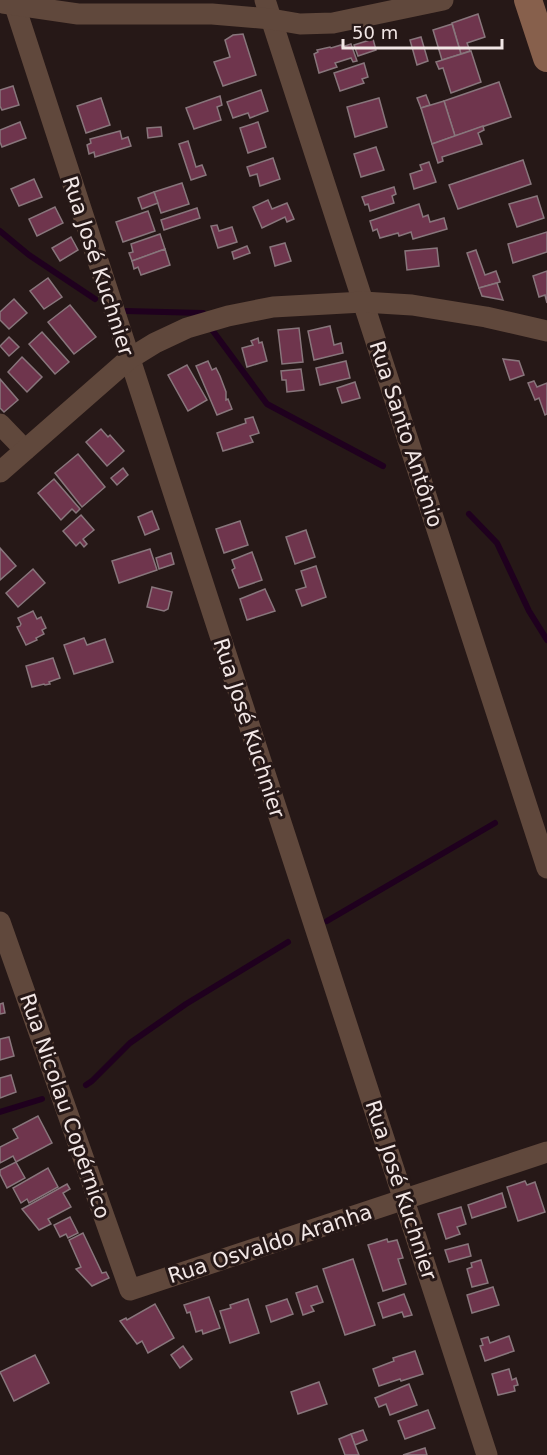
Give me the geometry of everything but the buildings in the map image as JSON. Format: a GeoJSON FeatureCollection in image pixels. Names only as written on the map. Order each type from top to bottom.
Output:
{"type":"FeatureCollection","features":[{"type":"Feature","properties":{"kind":"street"},"geometry":{"type":"LineString","coordinates":[[9,3],[78,14],[212,14],[268,10],[300,24],[333,23],[443,0]]}},
{"type":"Feature","properties":{"kind":"street"},"geometry":{"type":"LineString","coordinates":[[528,0],[547,57]]}},
{"type":"Feature","properties":{"kind":"street","name":"Rua José Kuchnier"},"geometry":{"type":"LineString","coordinates":[[9,3],[129,359],[487,1455]]}},
{"type":"Feature","properties":{"kind":"street","name":"Rua Santo Antônio"},"geometry":{"type":"LineString","coordinates":[[268,10],[547,868]]}},
{"type":"Feature","properties":{"kind":"street"},"geometry":{"type":"LineString","coordinates":[[0,472],[129,359],[155,343],[187,328],[228,316],[273,307],[363,302],[412,305],[486,317],[547,331]]}},
{"type":"Feature","properties":{"kind":"street"},"geometry":{"type":"LineString","coordinates":[[0,424],[25,450]]}},
{"type":"Feature","properties":{"kind":"street","name":"Rua Nicolau Copérnico"},"geometry":{"type":"LineString","coordinates":[[0,922],[130,1290]]}},
{"type":"Feature","properties":{"kind":"street","name":"Rua Osvaldo Aranha"},"geometry":{"type":"LineString","coordinates":[[130,1290],[547,1152]]}},
{"type":"Feature","properties":{"kind":"waterway"},"geometry":{"type":"LineString","coordinates":[[0,231],[29,255],[95,299]]}},
{"type":"Feature","properties":{"kind":"waterway"},"geometry":{"type":"LineString","coordinates":[[126,311],[203,313]]}},
{"type":"Feature","properties":{"kind":"waterway"},"geometry":{"type":"LineString","coordinates":[[213,331],[267,404],[383,466]]}},
{"type":"Feature","properties":{"kind":"waterway"},"geometry":{"type":"LineString","coordinates":[[469,514],[497,543],[529,611],[547,640]]}},
{"type":"Feature","properties":{"kind":"waterway"},"geometry":{"type":"LineString","coordinates":[[327,921],[495,823]]}},
{"type":"Feature","properties":{"kind":"waterway"},"geometry":{"type":"LineString","coordinates":[[86,1085],[130,1043],[186,1004],[288,942]]}},
{"type":"Feature","properties":{"kind":"waterway"},"geometry":{"type":"LineString","coordinates":[[0,1112],[42,1099]]}}]}
